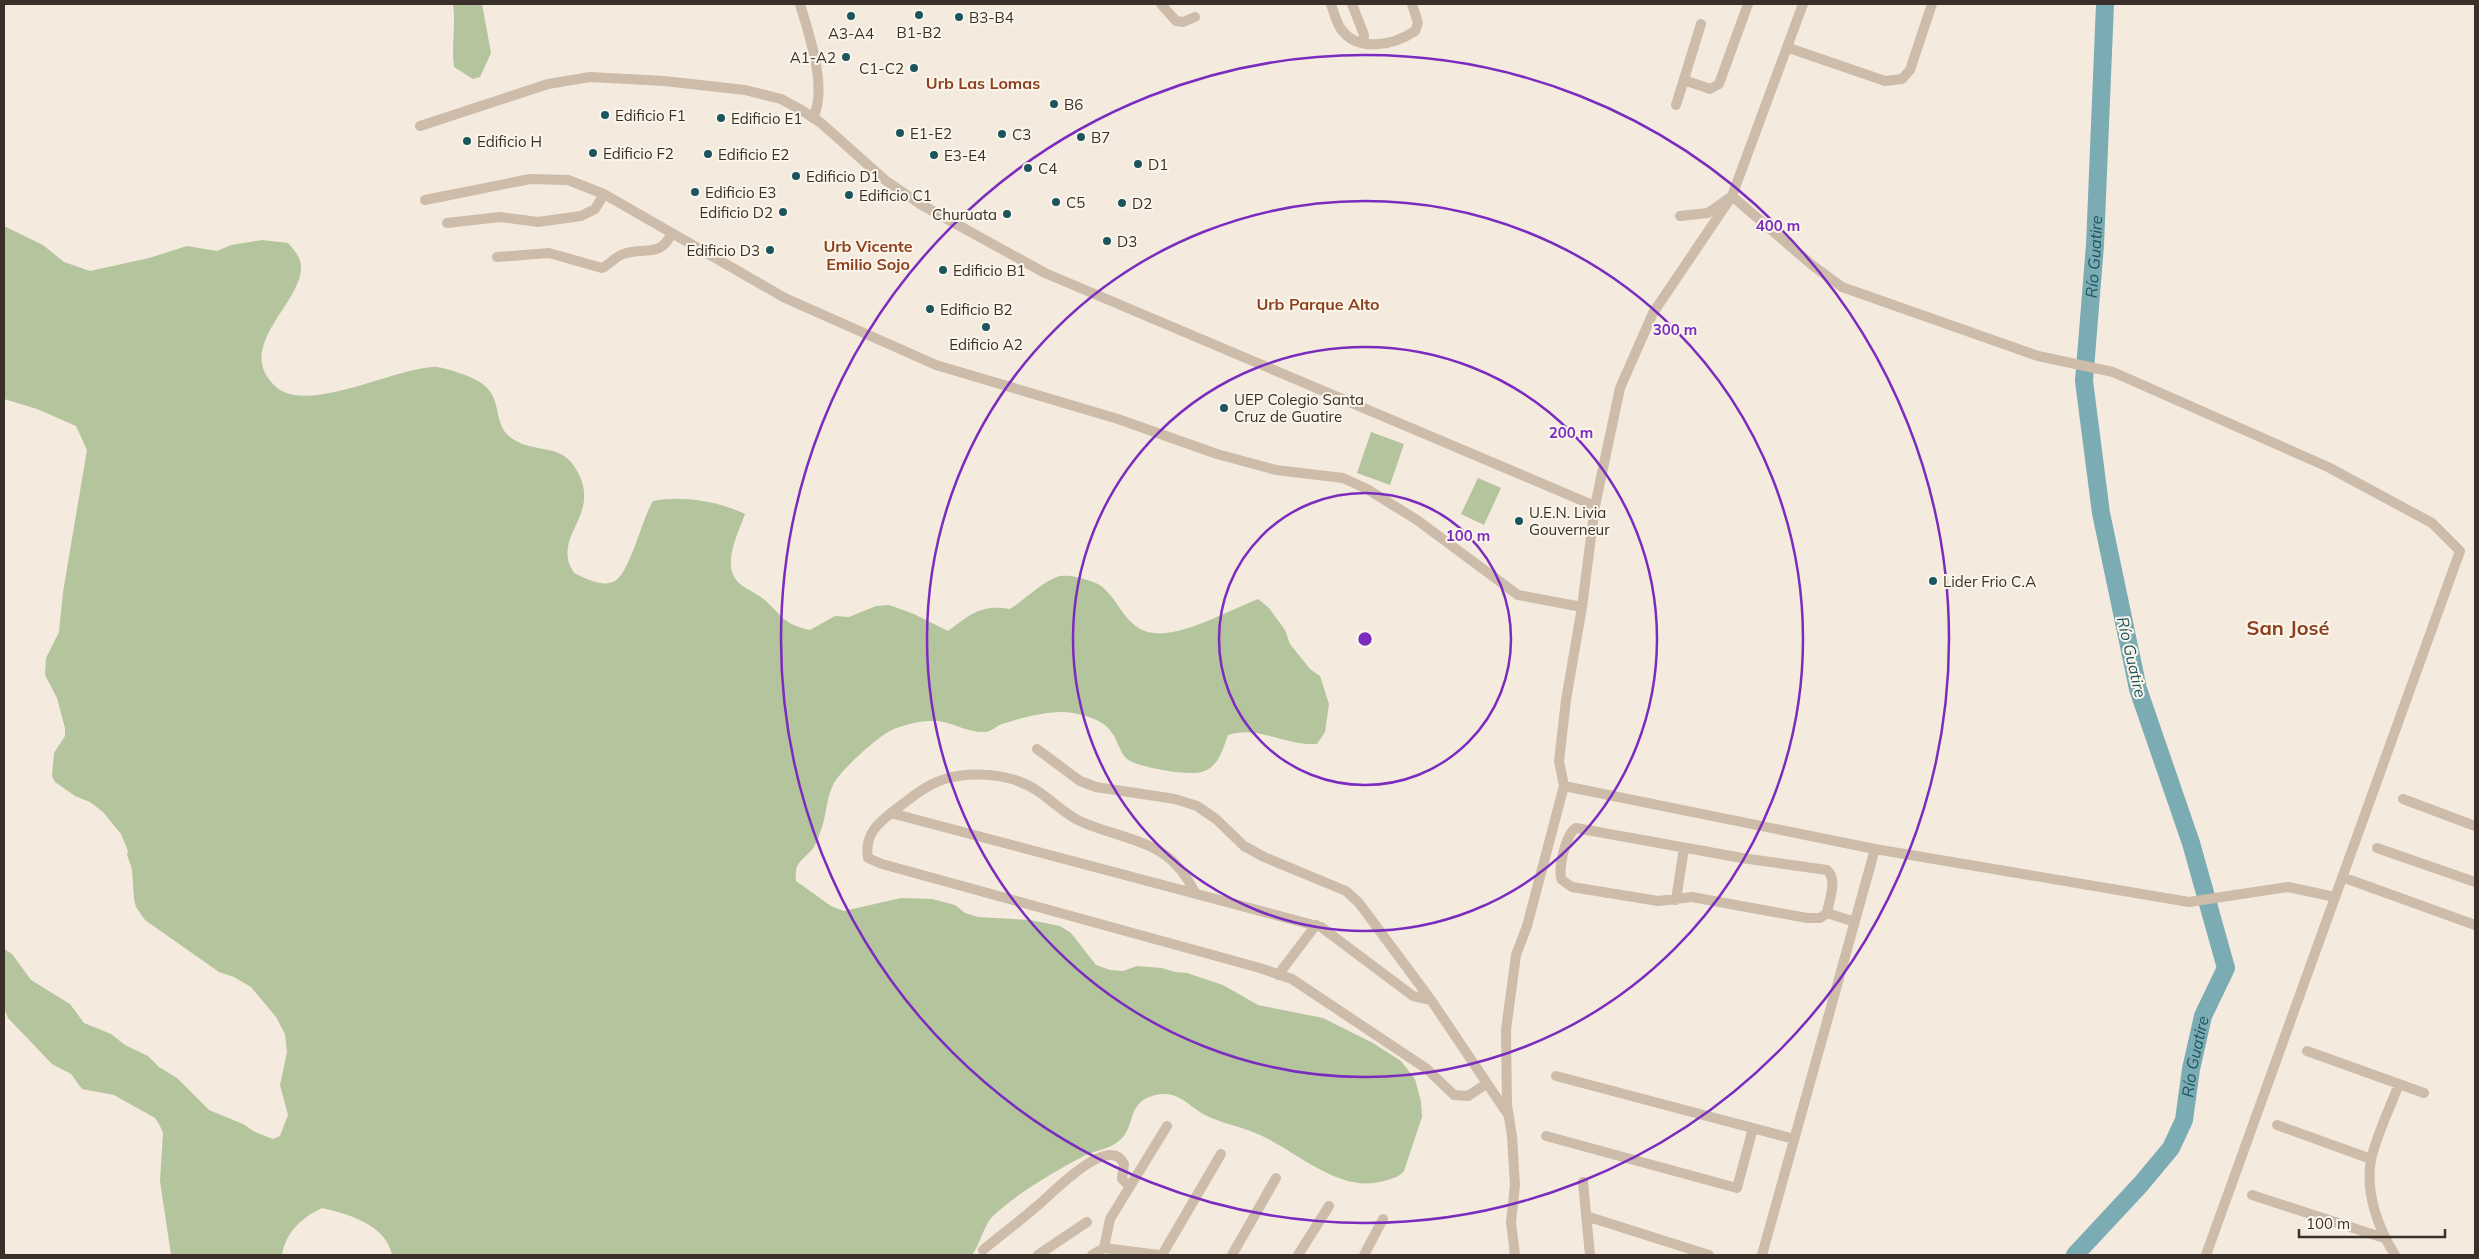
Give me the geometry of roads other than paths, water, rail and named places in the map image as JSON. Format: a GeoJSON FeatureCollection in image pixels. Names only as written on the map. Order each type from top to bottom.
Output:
{"type":"FeatureCollection","features":[{"type":"Feature","properties":{"kind":"street"},"geometry":{"type":"LineString","coordinates":[[800,4],[819,86],[818,103],[813,118]]}},
{"type":"Feature","properties":{"kind":"street"},"geometry":{"type":"LineString","coordinates":[[1161,4],[1176,21],[1183,22],[1195,18]]}},
{"type":"Feature","properties":{"kind":"street"},"geometry":{"type":"LineString","coordinates":[[1331,4],[1342,31],[1363,43],[1376,45],[1401,38],[1415,31],[1418,23],[1412,4]]}},
{"type":"Feature","properties":{"kind":"street"},"geometry":{"type":"LineString","coordinates":[[1352,4],[1364,35],[1363,43]]}},
{"type":"Feature","properties":{"kind":"street"},"geometry":{"type":"LineString","coordinates":[[1684,80],[1710,89],[1719,84],[1748,4]]}},
{"type":"Feature","properties":{"kind":"street"},"geometry":{"type":"LineString","coordinates":[[1515,1255],[1511,1222],[1515,1185],[1509,1116],[1506,1030],[1516,956],[1527,926],[1564,786],[1559,760],[1595,506],[1620,388],[1653,313],[1732,196],[1789,48],[1803,4]]}},
{"type":"Feature","properties":{"kind":"street"},"geometry":{"type":"LineString","coordinates":[[1789,48],[1885,81],[1902,79],[1910,70],[1932,4]]}},
{"type":"Feature","properties":{"kind":"street"},"geometry":{"type":"LineString","coordinates":[[1676,105],[1701,24]]}},
{"type":"Feature","properties":{"kind":"street"},"geometry":{"type":"LineString","coordinates":[[420,126],[548,84],[590,78],[664,81],[745,90],[781,99],[813,118],[885,180],[920,204],[1046,273],[1595,506]]}},
{"type":"Feature","properties":{"kind":"street"},"geometry":{"type":"LineString","coordinates":[[425,200],[530,179],[568,180],[604,194],[785,298],[936,365],[1118,419],[1217,454],[1276,470],[1343,478],[1367,489],[1417,520],[1518,595],[1582,607]]}},
{"type":"Feature","properties":{"kind":"street"},"geometry":{"type":"LineString","coordinates":[[447,223],[500,217],[538,222],[581,216],[595,209],[604,194]]}},
{"type":"Feature","properties":{"kind":"street"},"geometry":{"type":"LineString","coordinates":[[1680,216],[1708,213],[1732,196]]}},
{"type":"Feature","properties":{"kind":"street"},"geometry":{"type":"LineString","coordinates":[[1732,196],[1812,265],[1842,287],[2038,356],[2102,368],[2328,467],[2432,523],[2460,551],[2206,1255]]}},
{"type":"Feature","properties":{"kind":"street"},"geometry":{"type":"LineString","coordinates":[[496,257],[549,253],[602,268],[626,253],[658,250],[665,246],[672,233]]}},
{"type":"Feature","properties":{"kind":"street"},"geometry":{"type":"LineString","coordinates":[[1037,750],[1080,781],[1096,787],[1175,798],[1198,806],[1216,819],[1244,846],[1264,857],[1346,891],[1360,903],[1430,1000],[1509,1116]]}},
{"type":"Feature","properties":{"kind":"street"},"geometry":{"type":"LineString","coordinates":[[1195,892],[1178,866],[1161,853],[1138,842],[1068,816],[1037,790],[1018,779],[1000,775],[965,775],[928,786],[891,813],[872,830],[866,846],[868,858],[882,864],[1292,980],[1427,1069],[1454,1095],[1468,1096],[1486,1084]]}},
{"type":"Feature","properties":{"kind":"street"},"geometry":{"type":"LineString","coordinates":[[1564,786],[1875,849],[2188,902],[2288,887],[2335,897]]}},
{"type":"Feature","properties":{"kind":"street"},"geometry":{"type":"LineString","coordinates":[[2403,799],[2475,826]]}},
{"type":"Feature","properties":{"kind":"street"},"geometry":{"type":"LineString","coordinates":[[891,813],[1195,892],[1316,926],[1413,996],[1430,1000]]}},
{"type":"Feature","properties":{"kind":"street"},"geometry":{"type":"LineString","coordinates":[[1576,828],[1684,848],[1827,870],[1831,874],[1833,882],[1827,913],[1820,918],[1807,918],[1692,897],[1658,901],[1572,887],[1562,880],[1560,871],[1568,835],[1576,828]]}},
{"type":"Feature","properties":{"kind":"street"},"geometry":{"type":"LineString","coordinates":[[1676,900],[1684,848]]}},
{"type":"Feature","properties":{"kind":"street"},"geometry":{"type":"LineString","coordinates":[[2377,848],[2475,882]]}},
{"type":"Feature","properties":{"kind":"street"},"geometry":{"type":"LineString","coordinates":[[1762,1255],[1875,849]]}},
{"type":"Feature","properties":{"kind":"street"},"geometry":{"type":"LineString","coordinates":[[2342,877],[2475,925]]}},
{"type":"Feature","properties":{"kind":"street"},"geometry":{"type":"LineString","coordinates":[[1827,913],[1855,922]]}},
{"type":"Feature","properties":{"kind":"street"},"geometry":{"type":"LineString","coordinates":[[1278,975],[1316,926]]}},
{"type":"Feature","properties":{"kind":"street"},"geometry":{"type":"LineString","coordinates":[[2307,1051],[2424,1093]]}},
{"type":"Feature","properties":{"kind":"street"},"geometry":{"type":"LineString","coordinates":[[1556,1076],[1794,1139]]}},
{"type":"Feature","properties":{"kind":"street"},"geometry":{"type":"LineString","coordinates":[[2395,1255],[2384,1238],[2372,1201],[2370,1175],[2371,1159],[2399,1084]]}},
{"type":"Feature","properties":{"kind":"street"},"geometry":{"type":"LineString","coordinates":[[2277,1125],[2371,1159]]}},
{"type":"Feature","properties":{"kind":"street"},"geometry":{"type":"LineString","coordinates":[[1104,1248],[1110,1219],[1167,1126]]}},
{"type":"Feature","properties":{"kind":"street"},"geometry":{"type":"LineString","coordinates":[[1546,1136],[1737,1188],[1753,1128]]}},
{"type":"Feature","properties":{"kind":"street"},"geometry":{"type":"LineString","coordinates":[[1092,1255],[1104,1248],[1160,1255],[1221,1154]]}},
{"type":"Feature","properties":{"kind":"street"},"geometry":{"type":"LineString","coordinates":[[983,1250],[1044,1201],[1071,1175],[1091,1161],[1113,1155],[1121,1158],[1124,1164],[1122,1178],[1130,1186]]}},
{"type":"Feature","properties":{"kind":"street"},"geometry":{"type":"LineString","coordinates":[[1232,1255],[1276,1178]]}},
{"type":"Feature","properties":{"kind":"street"},"geometry":{"type":"LineString","coordinates":[[1583,1182],[1590,1255]]}},
{"type":"Feature","properties":{"kind":"street"},"geometry":{"type":"LineString","coordinates":[[2252,1194],[2384,1238]]}},
{"type":"Feature","properties":{"kind":"street"},"geometry":{"type":"LineString","coordinates":[[1298,1255],[1329,1206]]}},
{"type":"Feature","properties":{"kind":"street"},"geometry":{"type":"LineString","coordinates":[[1586,1216],[1709,1255]]}},
{"type":"Feature","properties":{"kind":"street"},"geometry":{"type":"LineString","coordinates":[[1364,1255],[1383,1219]]}},
{"type":"Feature","properties":{"kind":"street"},"geometry":{"type":"LineString","coordinates":[[1038,1255],[1087,1222]]}},
{"type":"Feature","properties":{"kind":"waterway","name":"Río Guatire"},"geometry":{"type":"LineString","coordinates":[[2075,1255],[2141,1184],[2171,1148],[2184,1120],[2191,1069],[2203,1016],[2226,968],[2191,843],[2138,689],[2101,513],[2084,381],[2095,245],[2105,4]]}},
{"type":"Feature","properties":{"kind":"place","name":"B1-B2"},"geometry":{"type":"Point","coordinates":[919,15]}},
{"type":"Feature","properties":{"kind":"place","name":"A3-A4"},"geometry":{"type":"Point","coordinates":[851,16]}},
{"type":"Feature","properties":{"kind":"place","name":"B3-B4"},"geometry":{"type":"Point","coordinates":[959,17]}},
{"type":"Feature","properties":{"kind":"place","name":"A1-A2"},"geometry":{"type":"Point","coordinates":[846,57]}},
{"type":"Feature","properties":{"kind":"place","name":"C1-C2"},"geometry":{"type":"Point","coordinates":[914,68]}},
{"type":"Feature","properties":{"kind":"place","name":"B6"},"geometry":{"type":"Point","coordinates":[1054,104]}},
{"type":"Feature","properties":{"kind":"place","name":"Edificio F1"},"geometry":{"type":"Point","coordinates":[605,115]}},
{"type":"Feature","properties":{"kind":"place","name":"Edificio E1"},"geometry":{"type":"Point","coordinates":[721,118]}},
{"type":"Feature","properties":{"kind":"place","name":"E1-E2"},"geometry":{"type":"Point","coordinates":[900,133]}},
{"type":"Feature","properties":{"kind":"place","name":"C3"},"geometry":{"type":"Point","coordinates":[1002,134]}},
{"type":"Feature","properties":{"kind":"place","name":"B7"},"geometry":{"type":"Point","coordinates":[1081,137]}},
{"type":"Feature","properties":{"kind":"place","name":"Edificio H"},"geometry":{"type":"Point","coordinates":[467,141]}},
{"type":"Feature","properties":{"kind":"place","name":"Edificio F2"},"geometry":{"type":"Point","coordinates":[593,153]}},
{"type":"Feature","properties":{"kind":"place","name":"Edificio E2"},"geometry":{"type":"Point","coordinates":[708,154]}},
{"type":"Feature","properties":{"kind":"place","name":"E3-E4"},"geometry":{"type":"Point","coordinates":[934,155]}},
{"type":"Feature","properties":{"kind":"place","name":"D1"},"geometry":{"type":"Point","coordinates":[1138,164]}},
{"type":"Feature","properties":{"kind":"place","name":"C4"},"geometry":{"type":"Point","coordinates":[1028,168]}},
{"type":"Feature","properties":{"kind":"place","name":"Edificio D1"},"geometry":{"type":"Point","coordinates":[796,176]}},
{"type":"Feature","properties":{"kind":"place","name":"Edificio E3"},"geometry":{"type":"Point","coordinates":[695,192]}},
{"type":"Feature","properties":{"kind":"place","name":"Edificio C1"},"geometry":{"type":"Point","coordinates":[849,195]}},
{"type":"Feature","properties":{"kind":"place","name":"C5"},"geometry":{"type":"Point","coordinates":[1056,202]}},
{"type":"Feature","properties":{"kind":"place","name":"D2"},"geometry":{"type":"Point","coordinates":[1122,203]}},
{"type":"Feature","properties":{"kind":"place","name":"Edificio D2"},"geometry":{"type":"Point","coordinates":[783,212]}},
{"type":"Feature","properties":{"kind":"place","name":"Churuata"},"geometry":{"type":"Point","coordinates":[1007,214]}},
{"type":"Feature","properties":{"kind":"place","name":"D3"},"geometry":{"type":"Point","coordinates":[1107,241]}},
{"type":"Feature","properties":{"kind":"place","name":"Edificio D3"},"geometry":{"type":"Point","coordinates":[770,250]}},
{"type":"Feature","properties":{"kind":"place","name":"Edificio B1"},"geometry":{"type":"Point","coordinates":[943,270]}},
{"type":"Feature","properties":{"kind":"place","name":"Edificio B2"},"geometry":{"type":"Point","coordinates":[930,309]}},
{"type":"Feature","properties":{"kind":"place","name":"Edificio A2"},"geometry":{"type":"Point","coordinates":[986,327]}},
{"type":"Feature","properties":{"kind":"place","name":"UEP Colegio Santa Cruz de Guatire"},"geometry":{"type":"Point","coordinates":[1224,408]}},
{"type":"Feature","properties":{"kind":"place","name":"U.E.N. Livia Gouverneur"},"geometry":{"type":"Point","coordinates":[1519,521]}},
{"type":"Feature","properties":{"kind":"place","name":"Lider Frio C.A"},"geometry":{"type":"Point","coordinates":[1933,581]}},
{"type":"Feature","properties":{"kind":"district","name":"Urb Las Lomas"},"geometry":{"type":"Point","coordinates":[983,83]}},
{"type":"Feature","properties":{"kind":"district","name":"Urb Vicente Emilio Sojo"},"geometry":{"type":"Point","coordinates":[868,255]}},
{"type":"Feature","properties":{"kind":"district","name":"Urb Parque Alto"},"geometry":{"type":"Point","coordinates":[1318,304]}},
{"type":"Feature","properties":{"kind":"district","name":"San José"},"geometry":{"type":"Point","coordinates":[2288,627]}}]}
